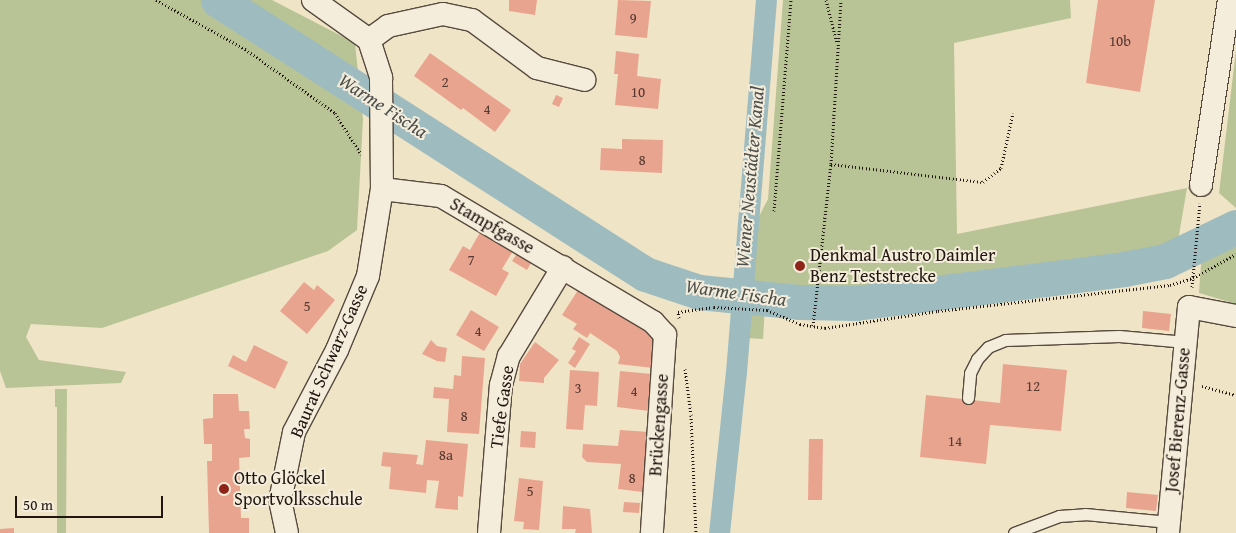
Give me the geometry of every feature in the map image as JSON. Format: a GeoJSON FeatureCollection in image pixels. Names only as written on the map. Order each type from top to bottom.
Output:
{"type":"FeatureCollection","features":[{"type":"Feature","properties":{"kind":"street"},"geometry":{"type":"LineString","coordinates":[[313,0],[368,40],[381,78],[382,189]]}},
{"type":"Feature","properties":{"kind":"street"},"geometry":{"type":"LineString","coordinates":[[1201,186],[1229,0]]}},
{"type":"Feature","properties":{"kind":"street"},"geometry":{"type":"LineString","coordinates":[[368,40],[388,26],[443,14],[472,20],[537,68],[585,80]]}},
{"type":"Feature","properties":{"kind":"street","name":"Stampfgasse"},"geometry":{"type":"LineString","coordinates":[[382,189],[441,196],[564,267],[653,322]]}},
{"type":"Feature","properties":{"kind":"street","name":"Baurat Schwarz-Gasse"},"geometry":{"type":"LineString","coordinates":[[287,533],[280,502],[294,432],[337,350],[368,276],[382,189]]}},
{"type":"Feature","properties":{"kind":"street","name":"Tiefe Gasse"},"geometry":{"type":"LineString","coordinates":[[489,533],[501,385],[507,363],[509,356],[564,267]]}},
{"type":"Feature","properties":{"kind":"street"},"geometry":{"type":"LineString","coordinates":[[1189,307],[1236,316]]}},
{"type":"Feature","properties":{"kind":"street","name":"Josef Bierenz-Gasse"},"geometry":{"type":"LineString","coordinates":[[1168,528],[1189,307]]}},
{"type":"Feature","properties":{"kind":"street","name":"Brückengasse"},"geometry":{"type":"LineString","coordinates":[[652,533],[666,335],[653,322]]}},
{"type":"Feature","properties":{"kind":"lane"},"geometry":{"type":"LineString","coordinates":[[968,398],[970,373],[977,359],[988,347],[1005,340],[1119,336],[1186,342]]}},
{"type":"Feature","properties":{"kind":"lane"},"geometry":{"type":"LineString","coordinates":[[1014,533],[1059,516],[1085,514],[1168,528]]}},
{"type":"Feature","properties":{"kind":"path"},"geometry":{"type":"LineString","coordinates":[[156,0],[245,49],[335,112],[361,155]]}},
{"type":"Feature","properties":{"kind":"path"},"geometry":{"type":"LineString","coordinates":[[774,211],[791,0]]}},
{"type":"Feature","properties":{"kind":"path"},"geometry":{"type":"LineString","coordinates":[[826,0],[838,46]]}},
{"type":"Feature","properties":{"kind":"path"},"geometry":{"type":"LineString","coordinates":[[813,326],[831,164],[841,0]]}},
{"type":"Feature","properties":{"kind":"path"},"geometry":{"type":"LineString","coordinates":[[831,164],[983,182],[1001,168],[1013,113]]}},
{"type":"Feature","properties":{"kind":"path"},"geometry":{"type":"LineString","coordinates":[[1189,307],[1198,229]]}},
{"type":"Feature","properties":{"kind":"path"},"geometry":{"type":"LineString","coordinates":[[679,321],[678,312],[714,307],[768,310],[813,326],[825,328],[938,311],[1170,286],[1193,278],[1236,254]]}},
{"type":"Feature","properties":{"kind":"path"},"geometry":{"type":"LineString","coordinates":[[684,359],[691,415],[696,533]]}},
{"type":"Feature","properties":{"kind":"path"},"geometry":{"type":"LineString","coordinates":[[1182,383],[1212,387],[1236,395]]}},
{"type":"Feature","properties":{"kind":"green space"},"geometry":{"type":"Polygon","coordinates":[[[0,0],[272,0],[355,43],[363,119],[357,230],[328,251],[102,328],[31,324],[26,337],[39,360],[126,372],[121,383],[6,388],[0,371],[0,0]]]}},
{"type":"Feature","properties":{"kind":"green space"},"geometry":{"type":"Polygon","coordinates":[[[783,0],[1070,0],[1071,18],[954,43],[957,234],[1187,188],[1177,247],[822,298],[766,288],[763,339],[744,338],[754,226],[768,199],[783,0]]]}},
{"type":"Feature","properties":{"kind":"green space"},"geometry":{"type":"Polygon","coordinates":[[[1236,50],[1236,208],[1219,193],[1236,50]]]}},
{"type":"Feature","properties":{"kind":"green space"},"geometry":{"type":"Polygon","coordinates":[[[1236,231],[1236,304],[1199,293],[1202,250],[1236,231]]]}},
{"type":"Feature","properties":{"kind":"green space"},"geometry":{"type":"Polygon","coordinates":[[[55,389],[67,389],[66,533],[57,533],[57,407],[55,407],[55,389]]]}},
{"type":"Feature","properties":{"kind":"building"},"geometry":{"type":"Polygon","coordinates":[[[509,0],[537,0],[535,15],[509,11],[509,0]]]}},
{"type":"Feature","properties":{"kind":"building"},"geometry":{"type":"Polygon","coordinates":[[[618,0],[651,1],[647,38],[615,35],[618,0]]]}},
{"type":"Feature","properties":{"kind":"building"},"geometry":{"type":"Polygon","coordinates":[[[1098,0],[1155,0],[1140,92],[1086,83],[1098,0]]]}},
{"type":"Feature","properties":{"kind":"building"},"geometry":{"type":"Polygon","coordinates":[[[616,51],[639,54],[637,76],[661,79],[658,109],[615,105],[618,74],[614,74],[616,51]]]}},
{"type":"Feature","properties":{"kind":"building"},"geometry":{"type":"Polygon","coordinates":[[[430,53],[511,110],[495,132],[463,108],[461,110],[414,76],[430,53]]]}},
{"type":"Feature","properties":{"kind":"building"},"geometry":{"type":"Polygon","coordinates":[[[556,95],[563,98],[559,107],[552,104],[556,95]]]}},
{"type":"Feature","properties":{"kind":"building"},"geometry":{"type":"Polygon","coordinates":[[[622,139],[663,140],[662,173],[600,170],[601,148],[622,149],[622,139]]]}},
{"type":"Feature","properties":{"kind":"building"},"geometry":{"type":"Polygon","coordinates":[[[483,227],[516,246],[502,269],[509,273],[496,296],[449,270],[463,246],[470,250],[483,227]]]}},
{"type":"Feature","properties":{"kind":"building"},"geometry":{"type":"Polygon","coordinates":[[[520,249],[534,258],[527,270],[512,261],[520,249]]]}},
{"type":"Feature","properties":{"kind":"building"},"geometry":{"type":"Polygon","coordinates":[[[304,282],[314,290],[317,285],[335,300],[307,334],[280,311],[304,282]]]}},
{"type":"Feature","properties":{"kind":"building"},"geometry":{"type":"Polygon","coordinates":[[[580,287],[655,336],[653,368],[618,364],[620,357],[617,351],[590,333],[587,338],[573,329],[577,324],[562,315],[580,287]]]}},
{"type":"Feature","properties":{"kind":"building"},"geometry":{"type":"Polygon","coordinates":[[[471,310],[499,327],[484,351],[456,335],[471,310]]]}},
{"type":"Feature","properties":{"kind":"building"},"geometry":{"type":"Polygon","coordinates":[[[1143,311],[1171,314],[1169,331],[1142,328],[1143,311]]]}},
{"type":"Feature","properties":{"kind":"building"},"geometry":{"type":"Polygon","coordinates":[[[579,337],[590,344],[575,368],[568,363],[576,351],[572,349],[579,337]]]}},
{"type":"Feature","properties":{"kind":"building"},"geometry":{"type":"Polygon","coordinates":[[[431,340],[437,346],[447,348],[445,362],[437,361],[422,354],[431,340]]]}},
{"type":"Feature","properties":{"kind":"building"},"geometry":{"type":"Polygon","coordinates":[[[535,342],[559,360],[544,378],[544,383],[519,381],[520,364],[535,342]]]}},
{"type":"Feature","properties":{"kind":"building"},"geometry":{"type":"Polygon","coordinates":[[[254,345],[288,362],[275,389],[228,366],[233,355],[246,362],[254,345]]]}},
{"type":"Feature","properties":{"kind":"building"},"geometry":{"type":"Polygon","coordinates":[[[462,356],[485,358],[479,434],[447,432],[449,399],[433,398],[434,387],[453,389],[454,375],[461,376],[462,356]]]}},
{"type":"Feature","properties":{"kind":"building"},"geometry":{"type":"Polygon","coordinates":[[[1003,364],[1067,370],[1061,431],[990,425],[986,464],[920,457],[926,395],[1000,403],[1003,364]]]}},
{"type":"Feature","properties":{"kind":"building"},"geometry":{"type":"Polygon","coordinates":[[[570,370],[599,372],[597,406],[585,405],[583,430],[566,429],[570,370]]]}},
{"type":"Feature","properties":{"kind":"building"},"geometry":{"type":"Polygon","coordinates":[[[620,371],[652,374],[649,411],[617,407],[620,371]]]}},
{"type":"Feature","properties":{"kind":"building","name":"Otto Glöckel Sportvolksschule"},"geometry":{"type":"Polygon","coordinates":[[[213,394],[238,394],[239,411],[249,411],[250,429],[244,429],[245,438],[250,439],[250,457],[239,458],[241,518],[249,518],[249,533],[209,533],[207,461],[212,461],[212,444],[204,444],[203,419],[213,418],[213,394]]]}},
{"type":"Feature","properties":{"kind":"building"},"geometry":{"type":"Polygon","coordinates":[[[620,430],[650,432],[643,492],[618,489],[621,464],[587,462],[582,457],[583,444],[618,446],[620,430]]]}},
{"type":"Feature","properties":{"kind":"building"},"geometry":{"type":"Polygon","coordinates":[[[521,431],[536,432],[535,448],[520,447],[521,431]]]}},
{"type":"Feature","properties":{"kind":"building"},"geometry":{"type":"Polygon","coordinates":[[[809,439],[823,439],[822,500],[808,500],[809,439]]]}},
{"type":"Feature","properties":{"kind":"building"},"geometry":{"type":"Polygon","coordinates":[[[426,440],[468,444],[463,497],[458,496],[458,510],[435,508],[439,481],[427,480],[426,493],[389,489],[391,467],[381,466],[383,452],[418,455],[416,464],[423,465],[426,440]]]}},
{"type":"Feature","properties":{"kind":"building"},"geometry":{"type":"Polygon","coordinates":[[[519,478],[543,481],[539,530],[523,529],[524,522],[514,521],[519,478]]]}},
{"type":"Feature","properties":{"kind":"building"},"geometry":{"type":"Polygon","coordinates":[[[1127,492],[1158,495],[1156,511],[1126,508],[1127,492]]]}},
{"type":"Feature","properties":{"kind":"building"},"geometry":{"type":"Polygon","coordinates":[[[624,502],[640,503],[639,513],[623,512],[624,502]]]}},
{"type":"Feature","properties":{"kind":"building"},"geometry":{"type":"Polygon","coordinates":[[[563,506],[590,509],[592,533],[575,533],[576,529],[562,529],[563,506]]]}},
{"type":"Feature","properties":{"kind":"building"},"geometry":{"type":"Polygon","coordinates":[[[14,528],[14,533],[0,533],[0,529],[14,528]]]}},
{"type":"Feature","properties":{"kind":"waterway","name":"Warme Fischa"},"geometry":{"type":"LineString","coordinates":[[218,0],[645,274],[699,292],[799,302],[856,303],[1124,269],[1165,261],[1236,227]]}},
{"type":"Feature","properties":{"kind":"waterway","name":"Wiener Neustädter Kanal"},"geometry":{"type":"LineString","coordinates":[[719,533],[736,372],[766,0]]}},
{"type":"Feature","properties":{"kind":"place","name":"Denkmal Austro Daimler Benz Teststrecke"},"geometry":{"type":"Point","coordinates":[800,266]}},
{"type":"Feature","properties":{"kind":"place","name":"Otto Glöckel Sportvolksschule"},"geometry":{"type":"Point","coordinates":[224,489]}}]}
